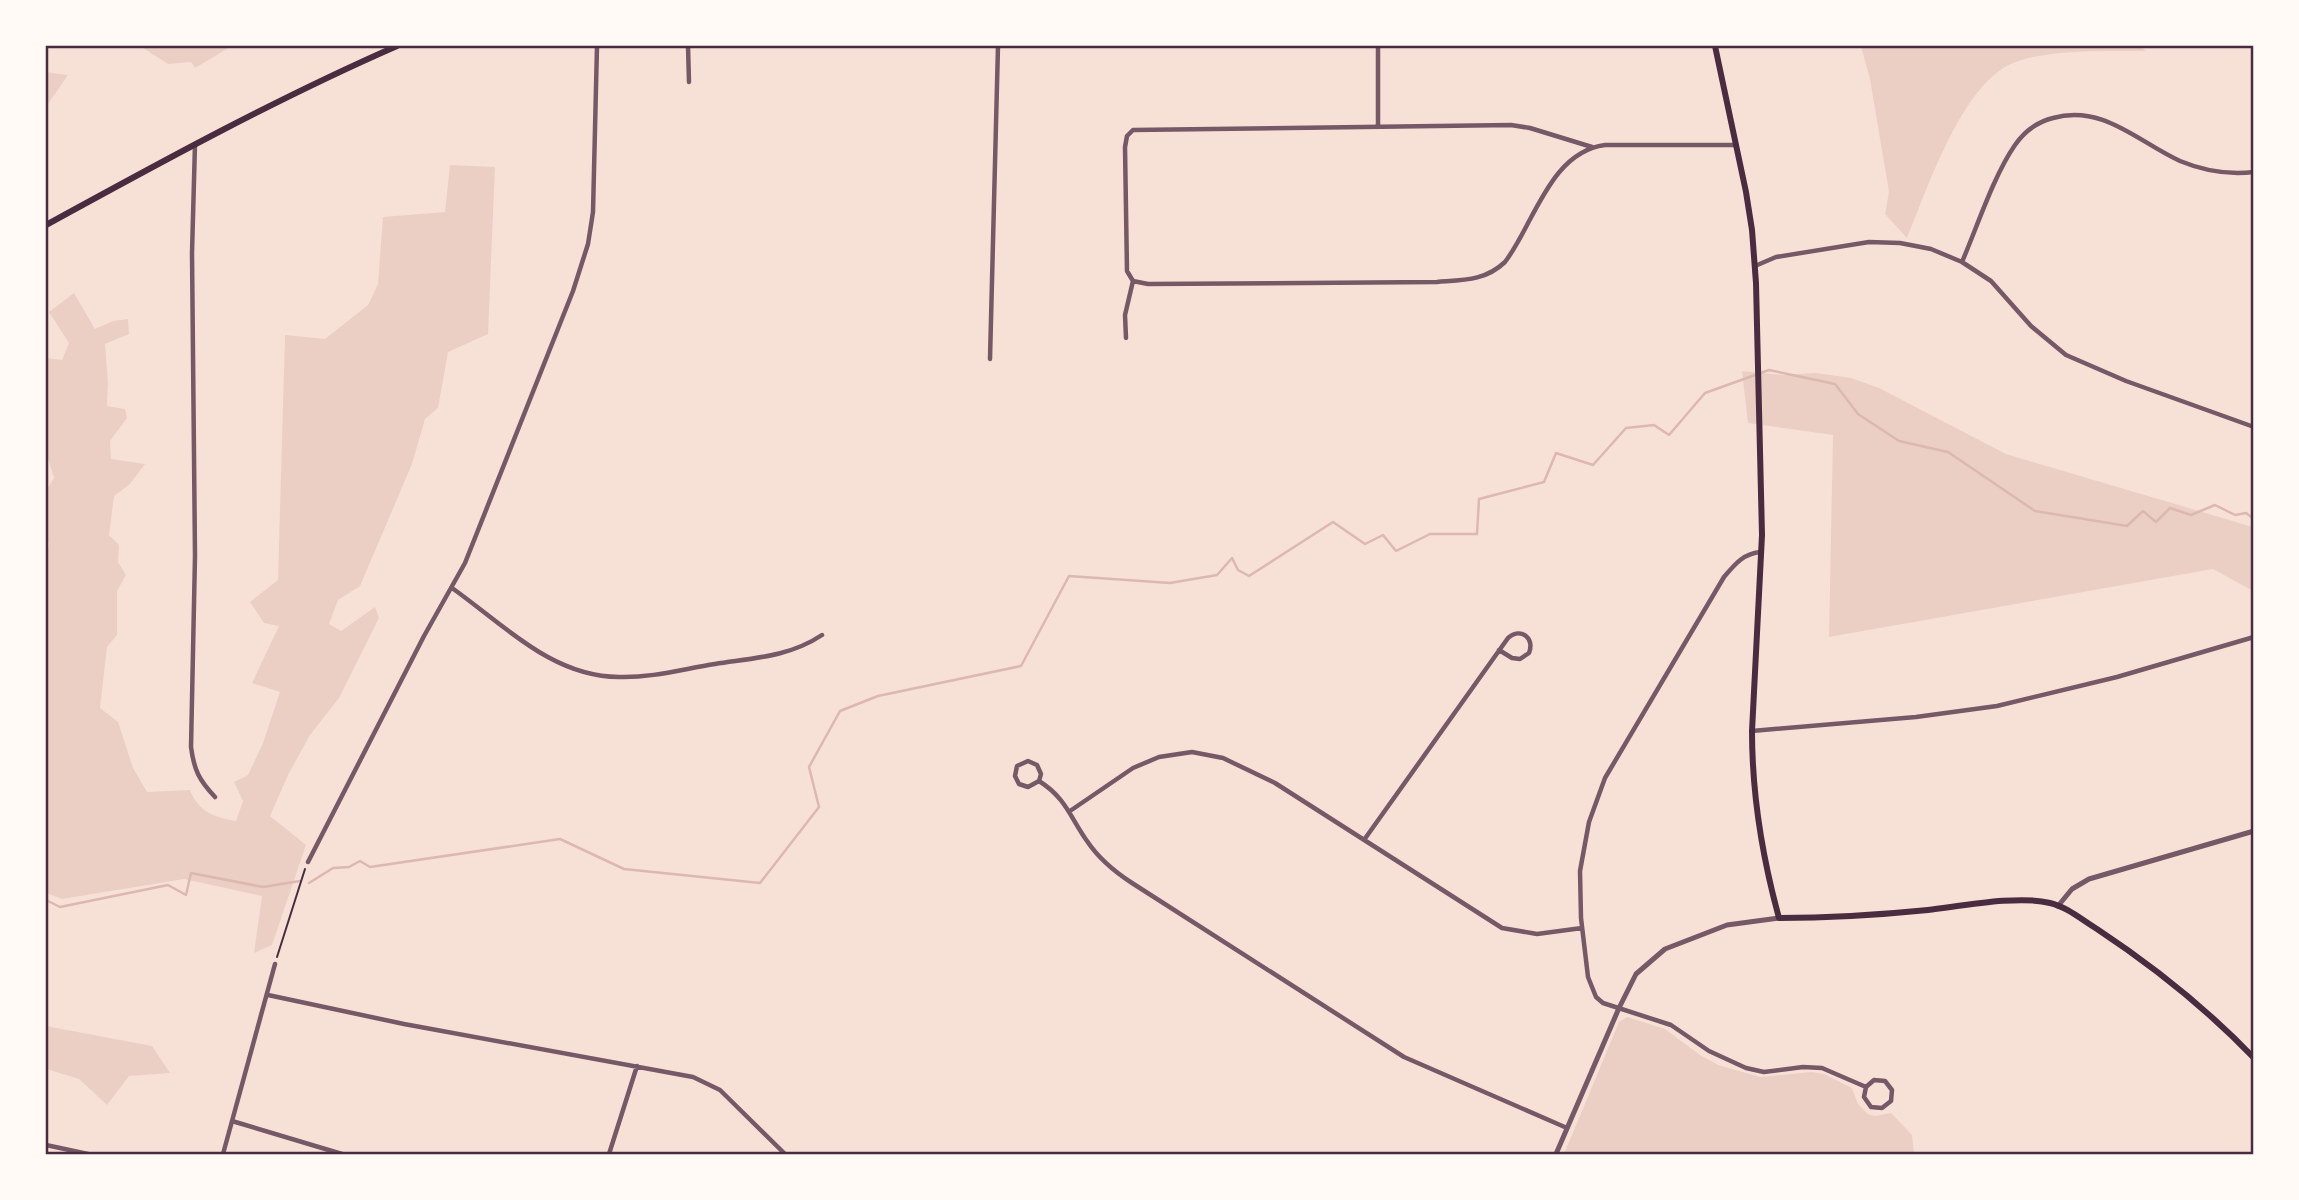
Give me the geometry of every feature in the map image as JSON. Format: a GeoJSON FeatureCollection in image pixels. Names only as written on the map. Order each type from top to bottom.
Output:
{"type":"FeatureCollection","features":[{"type":"Feature","properties":{"kind":"main road"},"geometry":{"type":"LineString","coordinates":[[46,225],[195,143],[397,46]]}},
{"type":"Feature","properties":{"kind":"main road"},"geometry":{"type":"LineString","coordinates":[[1715,46],[1752,230],[1755,266],[1762,553],[1752,731],[1758,819],[1779,918],[1845,917],[2010,902],[2043,902],[2058,906],[2106,935],[2159,973],[2216,1021],[2253,1058]]}},
{"type":"Feature","properties":{"kind":"street"},"geometry":{"type":"LineString","coordinates":[[308,862],[424,636],[465,563],[573,291],[588,244],[595,186],[597,46]]}},
{"type":"Feature","properties":{"kind":"street"},"geometry":{"type":"LineString","coordinates":[[688,46],[689,82]]}},
{"type":"Feature","properties":{"kind":"street"},"geometry":{"type":"LineString","coordinates":[[990,359],[998,46]]}},
{"type":"Feature","properties":{"kind":"street"},"geometry":{"type":"LineString","coordinates":[[1378,46],[1378,127]]}},
{"type":"Feature","properties":{"kind":"street"},"geometry":{"type":"LineString","coordinates":[[1962,262],[2010,152],[2032,127],[2055,117],[2079,114],[2098,117],[2158,150],[2194,166],[2226,173],[2253,172]]}},
{"type":"Feature","properties":{"kind":"street"},"geometry":{"type":"LineString","coordinates":[[1592,147],[1511,125],[1130,132],[1125,141],[1124,169],[1128,275],[1133,281],[1148,284],[1437,282],[1481,278],[1495,272],[1513,252],[1544,195],[1560,172],[1581,152],[1605,145],[1736,145]]}},
{"type":"Feature","properties":{"kind":"street"},"geometry":{"type":"LineString","coordinates":[[195,143],[192,242],[195,565],[191,747],[194,768],[215,797]]}},
{"type":"Feature","properties":{"kind":"street"},"geometry":{"type":"LineString","coordinates":[[1755,266],[1776,257],[1879,242],[1921,246],[1962,262],[1991,281],[2041,335],[2066,355],[2126,381],[2253,427]]}},
{"type":"Feature","properties":{"kind":"street"},"geometry":{"type":"LineString","coordinates":[[1126,338],[1125,315],[1133,281]]}},
{"type":"Feature","properties":{"kind":"street"},"geometry":{"type":"LineString","coordinates":[[1762,553],[1744,557],[1724,577],[1600,787],[1583,852],[1580,890],[1588,977],[1593,991],[1603,1003],[1671,1025],[1704,1049],[1746,1068],[1764,1072],[1803,1067],[1822,1068],[1866,1087]]}},
{"type":"Feature","properties":{"kind":"street"},"geometry":{"type":"LineString","coordinates":[[452,588],[538,652],[581,671],[605,677],[653,675],[762,659],[806,646],[822,635]]}},
{"type":"Feature","properties":{"kind":"street"},"geometry":{"type":"LineString","coordinates":[[1364,840],[1499,650],[1510,636],[1523,634],[1531,642],[1529,653],[1520,659],[1512,658],[1499,650]]}},
{"type":"Feature","properties":{"kind":"street"},"geometry":{"type":"LineString","coordinates":[[1752,731],[1859,723],[1984,708],[2094,683],[2253,636]]}},
{"type":"Feature","properties":{"kind":"street"},"geometry":{"type":"LineString","coordinates":[[1070,811],[1147,761],[1169,754],[1192,752],[1223,758],[1258,773],[1502,928],[1537,934],[1582,928]]}},
{"type":"Feature","properties":{"kind":"street"},"geometry":{"type":"LineString","coordinates":[[1026,761],[1035,764],[1040,772],[1039,781],[1028,788],[1019,784],[1015,776],[1017,766],[1026,761]]}},
{"type":"Feature","properties":{"kind":"street"},"geometry":{"type":"LineString","coordinates":[[1039,781],[1055,792],[1070,811],[1093,850],[1121,876],[1416,1063],[1567,1128]]}},
{"type":"Feature","properties":{"kind":"street"},"geometry":{"type":"LineString","coordinates":[[2058,906],[2072,889],[2083,882],[2253,831]]}},
{"type":"Feature","properties":{"kind":"street"},"geometry":{"type":"LineString","coordinates":[[1556,1154],[1636,974],[1665,949],[1727,925],[1779,918]]}},
{"type":"Feature","properties":{"kind":"street"},"geometry":{"type":"LineString","coordinates":[[222,1154],[275,964]]}},
{"type":"Feature","properties":{"kind":"street"},"geometry":{"type":"LineString","coordinates":[[268,995],[393,1022],[693,1077],[712,1085],[785,1154]]}},
{"type":"Feature","properties":{"kind":"street"},"geometry":{"type":"LineString","coordinates":[[609,1154],[638,1066]]}},
{"type":"Feature","properties":{"kind":"street"},"geometry":{"type":"LineString","coordinates":[[1874,1080],[1885,1081],[1892,1090],[1891,1101],[1882,1108],[1871,1107],[1865,1100],[1866,1087],[1874,1080]]}},
{"type":"Feature","properties":{"kind":"street"},"geometry":{"type":"LineString","coordinates":[[232,1121],[342,1154]]}},
{"type":"Feature","properties":{"kind":"street"},"geometry":{"type":"LineString","coordinates":[[46,1145],[88,1154]]}},
{"type":"Feature","properties":{"kind":"path"},"geometry":{"type":"LineString","coordinates":[[275,964],[308,862]]}},
{"type":"Feature","properties":{"kind":"shaded area"},"geometry":{"type":"Polygon","coordinates":[[[140,46],[232,46],[195,68],[191,62],[168,64],[140,46]]]}},
{"type":"Feature","properties":{"kind":"shaded area"},"geometry":{"type":"Polygon","coordinates":[[[1861,46],[2140,46],[2146,51],[2043,55],[2013,63],[1994,75],[1977,93],[1948,140],[1907,238],[1885,214],[1889,192],[1870,79],[1861,46]]]}},
{"type":"Feature","properties":{"kind":"shaded area"},"geometry":{"type":"Polygon","coordinates":[[[46,72],[68,75],[46,107],[46,72]]]}},
{"type":"Feature","properties":{"kind":"shaded area"},"geometry":{"type":"Polygon","coordinates":[[[450,165],[495,167],[488,334],[448,352],[438,408],[425,419],[412,464],[360,586],[338,600],[329,624],[341,631],[375,607],[379,618],[339,698],[310,735],[289,773],[270,816],[306,845],[272,945],[254,953],[262,896],[184,879],[62,899],[46,893],[46,561],[49,544],[46,539],[46,491],[54,478],[46,451],[46,358],[62,360],[69,343],[49,312],[74,293],[95,329],[113,321],[128,319],[129,334],[105,344],[107,406],[125,409],[127,418],[110,441],[111,459],[145,464],[130,484],[114,496],[109,535],[119,545],[118,562],[126,575],[117,591],[117,635],[107,647],[100,708],[118,722],[133,768],[147,792],[190,790],[202,808],[220,818],[236,821],[243,801],[234,782],[248,775],[263,743],[280,692],[252,683],[279,626],[264,623],[250,602],[278,580],[285,335],[325,339],[368,305],[378,284],[383,217],[445,212],[450,165]]]}},
{"type":"Feature","properties":{"kind":"shaded area"},"geometry":{"type":"Polygon","coordinates":[[[1742,371],[1783,375],[1816,373],[1851,378],[1879,388],[2006,454],[2253,527],[2253,591],[2213,569],[1829,637],[1833,435],[1748,423],[1742,371]]]}},
{"type":"Feature","properties":{"kind":"shaded area"},"geometry":{"type":"Polygon","coordinates":[[[1627,1017],[1665,1029],[1718,1065],[1760,1077],[1812,1072],[1824,1074],[1852,1088],[1858,1104],[1868,1114],[1875,1116],[1891,1113],[1912,1135],[1914,1154],[1564,1154],[1619,1022],[1627,1017]]]}},
{"type":"Feature","properties":{"kind":"shaded area"},"geometry":{"type":"Polygon","coordinates":[[[46,1026],[152,1046],[170,1073],[129,1076],[107,1105],[79,1079],[46,1069],[46,1026]]]}},
{"type":"Feature","properties":{"kind":"waterway"},"geometry":{"type":"LineString","coordinates":[[309,883],[333,868],[349,867],[360,861],[370,867],[560,839],[624,869],[760,883],[819,807],[809,767],[840,711],[878,696],[1021,666],[1069,576],[1170,583],[1217,575],[1232,558],[1238,570],[1249,576],[1333,522],[1365,544],[1383,535],[1396,551],[1430,534],[1477,534],[1479,499],[1544,482],[1556,453],[1593,465],[1626,428],[1654,425],[1669,435],[1705,393],[1769,370],[1835,384],[1858,414],[1899,441],[1948,452],[2035,511],[2127,526],[2143,511],[2156,522],[2170,508],[2191,515],[2215,505],[2235,515],[2246,513],[2254,519]]}},
{"type":"Feature","properties":{"kind":"waterway"},"geometry":{"type":"LineString","coordinates":[[46,900],[60,907],[168,885],[186,895],[191,873],[263,887],[300,881]]}}]}
